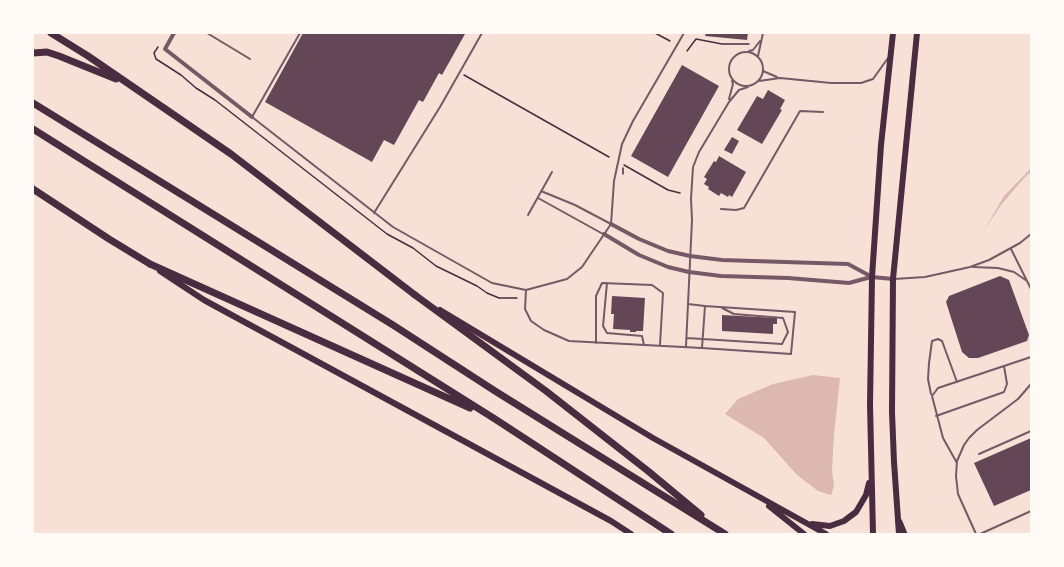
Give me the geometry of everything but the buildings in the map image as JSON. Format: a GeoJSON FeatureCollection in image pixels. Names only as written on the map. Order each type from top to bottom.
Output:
{"type":"FeatureCollection","features":[{"type":"Feature","properties":{"kind":"highway"},"geometry":{"type":"LineString","coordinates":[[51,33],[231,154],[415,295],[546,391],[723,533]]}},
{"type":"Feature","properties":{"kind":"highway"},"geometry":{"type":"LineString","coordinates":[[33,52],[47,52],[60,56],[129,84]]}},
{"type":"Feature","properties":{"kind":"highway"},"geometry":{"type":"LineString","coordinates":[[35,104],[393,325],[723,533]]}},
{"type":"Feature","properties":{"kind":"highway"},"geometry":{"type":"LineString","coordinates":[[33,129],[495,419],[672,534]]}},
{"type":"Feature","properties":{"kind":"highway"},"geometry":{"type":"LineString","coordinates":[[33,189],[150,264],[495,419]]}},
{"type":"Feature","properties":{"kind":"highway"},"geometry":{"type":"LineString","coordinates":[[899,522],[904,534]]}},
{"type":"Feature","properties":{"kind":"main road"},"geometry":{"type":"LineString","coordinates":[[873,534],[870,404],[872,276],[881,145],[893,33]]}},
{"type":"Feature","properties":{"kind":"main road"},"geometry":{"type":"LineString","coordinates":[[900,534],[892,412],[892,279],[917,33]]}},
{"type":"Feature","properties":{"kind":"main road"},"geometry":{"type":"LineString","coordinates":[[150,264],[204,300],[631,534]]}},
{"type":"Feature","properties":{"kind":"main road"},"geometry":{"type":"LineString","coordinates":[[415,295],[653,438],[826,534]]}},
{"type":"Feature","properties":{"kind":"main road"},"geometry":{"type":"LineString","coordinates":[[807,523],[830,526],[844,521],[856,512],[866,495],[871,477]]}},
{"type":"Feature","properties":{"kind":"main road"},"geometry":{"type":"LineString","coordinates":[[752,492],[804,534]]}},
{"type":"Feature","properties":{"kind":"street"},"geometry":{"type":"LineString","coordinates":[[174,33],[165,49],[252,117]]}},
{"type":"Feature","properties":{"kind":"street"},"geometry":{"type":"LineString","coordinates":[[611,224],[668,251],[690,256],[722,260],[848,264],[872,276],[892,279]]}},
{"type":"Feature","properties":{"kind":"street"},"geometry":{"type":"LineString","coordinates":[[604,234],[639,255],[668,267],[689,272],[849,283],[872,276]]}},
{"type":"Feature","properties":{"kind":"lane"},"geometry":{"type":"LineString","coordinates":[[207,33],[250,59]]}},
{"type":"Feature","properties":{"kind":"lane"},"geometry":{"type":"LineString","coordinates":[[300,33],[252,117],[393,227],[492,283],[526,290],[567,279],[582,267],[611,224],[614,181],[622,144],[684,33]]}},
{"type":"Feature","properties":{"kind":"lane"},"geometry":{"type":"LineString","coordinates":[[374,213],[482,33]]}},
{"type":"Feature","properties":{"kind":"lane"},"geometry":{"type":"LineString","coordinates":[[758,57],[763,33]]}},
{"type":"Feature","properties":{"kind":"lane"},"geometry":{"type":"LineString","coordinates":[[729,102],[733,84],[729,69],[732,59],[736,55],[753,50],[762,39]]}},
{"type":"Feature","properties":{"kind":"lane"},"geometry":{"type":"LineString","coordinates":[[747,52],[758,57],[763,66],[764,71],[759,81]]}},
{"type":"Feature","properties":{"kind":"lane"},"geometry":{"type":"LineString","coordinates":[[686,346],[693,167],[699,152],[729,102],[739,90],[759,81],[780,78],[855,84],[873,79],[890,56]]}},
{"type":"Feature","properties":{"kind":"lane"},"geometry":{"type":"LineString","coordinates":[[764,71],[780,78]]}},
{"type":"Feature","properties":{"kind":"lane"},"geometry":{"type":"LineString","coordinates":[[732,80],[748,87]]}},
{"type":"Feature","properties":{"kind":"lane"},"geometry":{"type":"LineString","coordinates":[[721,209],[744,208],[800,111],[823,112]]}},
{"type":"Feature","properties":{"kind":"lane"},"geometry":{"type":"LineString","coordinates":[[528,214],[552,172]]}},
{"type":"Feature","properties":{"kind":"lane"},"geometry":{"type":"LineString","coordinates":[[541,191],[575,205],[611,224]]}},
{"type":"Feature","properties":{"kind":"lane"},"geometry":{"type":"LineString","coordinates":[[538,198],[604,234]]}},
{"type":"Feature","properties":{"kind":"lane"},"geometry":{"type":"LineString","coordinates":[[892,279],[925,277],[970,267],[989,260],[1020,243],[1031,234]]}},
{"type":"Feature","properties":{"kind":"lane"},"geometry":{"type":"LineString","coordinates":[[1010,248],[1031,290]]}},
{"type":"Feature","properties":{"kind":"lane"},"geometry":{"type":"LineString","coordinates":[[970,267],[998,268],[1014,272],[1027,281]]}},
{"type":"Feature","properties":{"kind":"lane"},"geometry":{"type":"LineString","coordinates":[[596,342],[596,296],[602,283],[652,285],[663,293],[660,345]]}},
{"type":"Feature","properties":{"kind":"lane"},"geometry":{"type":"LineString","coordinates":[[607,284],[603,326],[607,333],[642,336],[644,345]]}},
{"type":"Feature","properties":{"kind":"lane"},"geometry":{"type":"LineString","coordinates":[[526,290],[525,309],[531,321],[544,330],[569,341],[686,346],[791,354],[795,312],[688,304]]}},
{"type":"Feature","properties":{"kind":"lane"},"geometry":{"type":"LineString","coordinates":[[702,348],[705,306]]}},
{"type":"Feature","properties":{"kind":"lane"},"geometry":{"type":"LineString","coordinates":[[686,338],[782,344],[788,332],[783,318],[734,314],[719,307]]}},
{"type":"Feature","properties":{"kind":"lane"},"geometry":{"type":"LineString","coordinates":[[957,382],[942,341],[938,339],[932,341],[928,379],[943,438],[957,463]]}},
{"type":"Feature","properties":{"kind":"lane"},"geometry":{"type":"LineString","coordinates":[[932,396],[938,388],[1031,357]]}},
{"type":"Feature","properties":{"kind":"lane"},"geometry":{"type":"LineString","coordinates":[[936,416],[1004,392],[1007,384],[1004,366]]}},
{"type":"Feature","properties":{"kind":"lane"},"geometry":{"type":"LineString","coordinates":[[1031,384],[1018,399],[969,438],[957,463],[956,476],[958,494],[978,534],[1031,511]]}},
{"type":"Feature","properties":{"kind":"lane"},"geometry":{"type":"LineString","coordinates":[[979,454],[1031,431]]}},
{"type":"Feature","properties":{"kind":"path"},"geometry":{"type":"LineString","coordinates":[[655,33],[670,42]]}},
{"type":"Feature","properties":{"kind":"path"},"geometry":{"type":"LineString","coordinates":[[687,51],[696,39],[723,44],[749,44]]}},
{"type":"Feature","properties":{"kind":"path"},"geometry":{"type":"LineString","coordinates":[[158,46],[154,53],[156,59],[215,100],[387,234],[413,248],[442,269],[487,293],[499,298],[517,298]]}},
{"type":"Feature","properties":{"kind":"path"},"geometry":{"type":"LineString","coordinates":[[460,72],[609,157]]}},
{"type":"Feature","properties":{"kind":"path"},"geometry":{"type":"LineString","coordinates":[[623,164],[668,190],[680,193]]}},
{"type":"Feature","properties":{"kind":"shaded area"},"geometry":{"type":"Polygon","coordinates":[[[1031,168],[1031,172],[1001,205],[983,232],[1004,196],[1031,168]]]}},
{"type":"Feature","properties":{"kind":"shaded area"},"geometry":{"type":"Polygon","coordinates":[[[813,375],[840,378],[832,471],[834,486],[831,495],[818,491],[797,475],[764,438],[725,414],[738,399],[773,384],[813,375]]]}}]}
